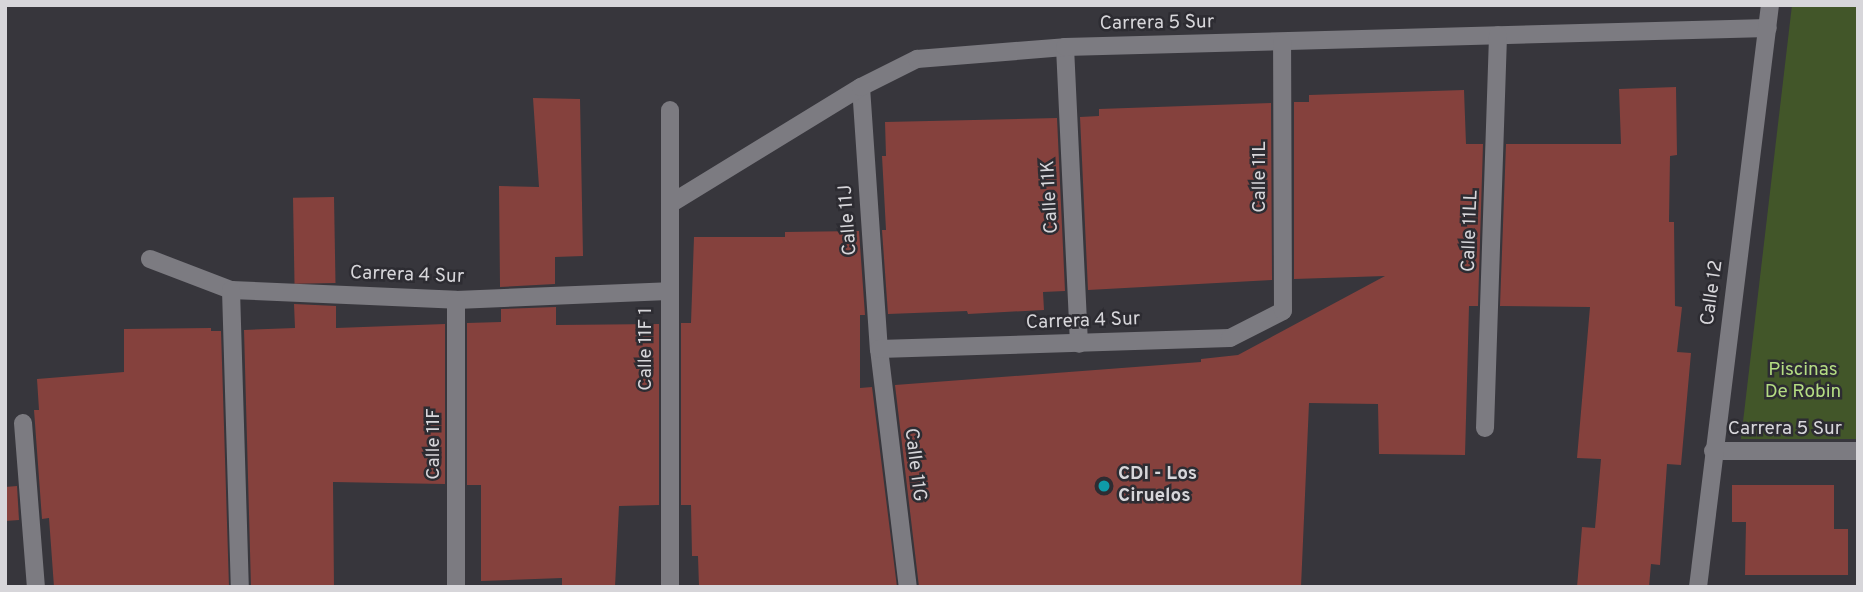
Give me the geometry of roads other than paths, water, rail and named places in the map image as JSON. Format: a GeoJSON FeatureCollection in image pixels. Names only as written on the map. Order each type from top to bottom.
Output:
{"type":"FeatureCollection","features":[{"type":"Feature","properties":{"kind":"street","name":"Calle 12"},"geometry":{"type":"LineString","coordinates":[[1698,587],[1770,5]]}},
{"type":"Feature","properties":{"kind":"street","name":"Carrera 5 Sur"},"geometry":{"type":"LineString","coordinates":[[670,204],[861,88],[917,60],[1065,47],[1768,28]]}},
{"type":"Feature","properties":{"kind":"street","name":"Calle 11LL"},"geometry":{"type":"LineString","coordinates":[[1485,428],[1498,35]]}},
{"type":"Feature","properties":{"kind":"street","name":"Calle 11L"},"geometry":{"type":"LineString","coordinates":[[1282,42],[1283,311]]}},
{"type":"Feature","properties":{"kind":"street","name":"Calle 11K"},"geometry":{"type":"LineString","coordinates":[[1065,47],[1079,344]]}},
{"type":"Feature","properties":{"kind":"street","name":"Calle 11J"},"geometry":{"type":"LineString","coordinates":[[861,88],[879,349]]}},
{"type":"Feature","properties":{"kind":"street","name":"Calle 11F 1"},"geometry":{"type":"LineString","coordinates":[[670,110],[670,587]]}},
{"type":"Feature","properties":{"kind":"street","name":"Carrera 4 Sur"},"geometry":{"type":"LineString","coordinates":[[150,259],[231,290],[456,300],[668,291]]}},
{"type":"Feature","properties":{"kind":"street"},"geometry":{"type":"LineString","coordinates":[[231,290],[240,587]]}},
{"type":"Feature","properties":{"kind":"street","name":"Calle 11F"},"geometry":{"type":"LineString","coordinates":[[456,300],[456,587]]}},
{"type":"Feature","properties":{"kind":"street","name":"Carrera 4 Sur"},"geometry":{"type":"LineString","coordinates":[[879,349],[1230,338],[1283,311]]}},
{"type":"Feature","properties":{"kind":"street","name":"Calle 11G"},"geometry":{"type":"LineString","coordinates":[[879,349],[908,587]]}},
{"type":"Feature","properties":{"kind":"street"},"geometry":{"type":"LineString","coordinates":[[23,423],[36,587]]}},
{"type":"Feature","properties":{"kind":"street","name":"Carrera 5 Sur"},"geometry":{"type":"LineString","coordinates":[[1713,451],[1858,451]]}},
{"type":"Feature","properties":{"kind":"place","name":"CDI - Los Ciruelos"},"geometry":{"type":"Point","coordinates":[1104,486]}},
{"type":"Feature","properties":{"kind":"park label","name":"Piscinas De Robin"},"geometry":{"type":"Point","coordinates":[1803,382]}}]}
